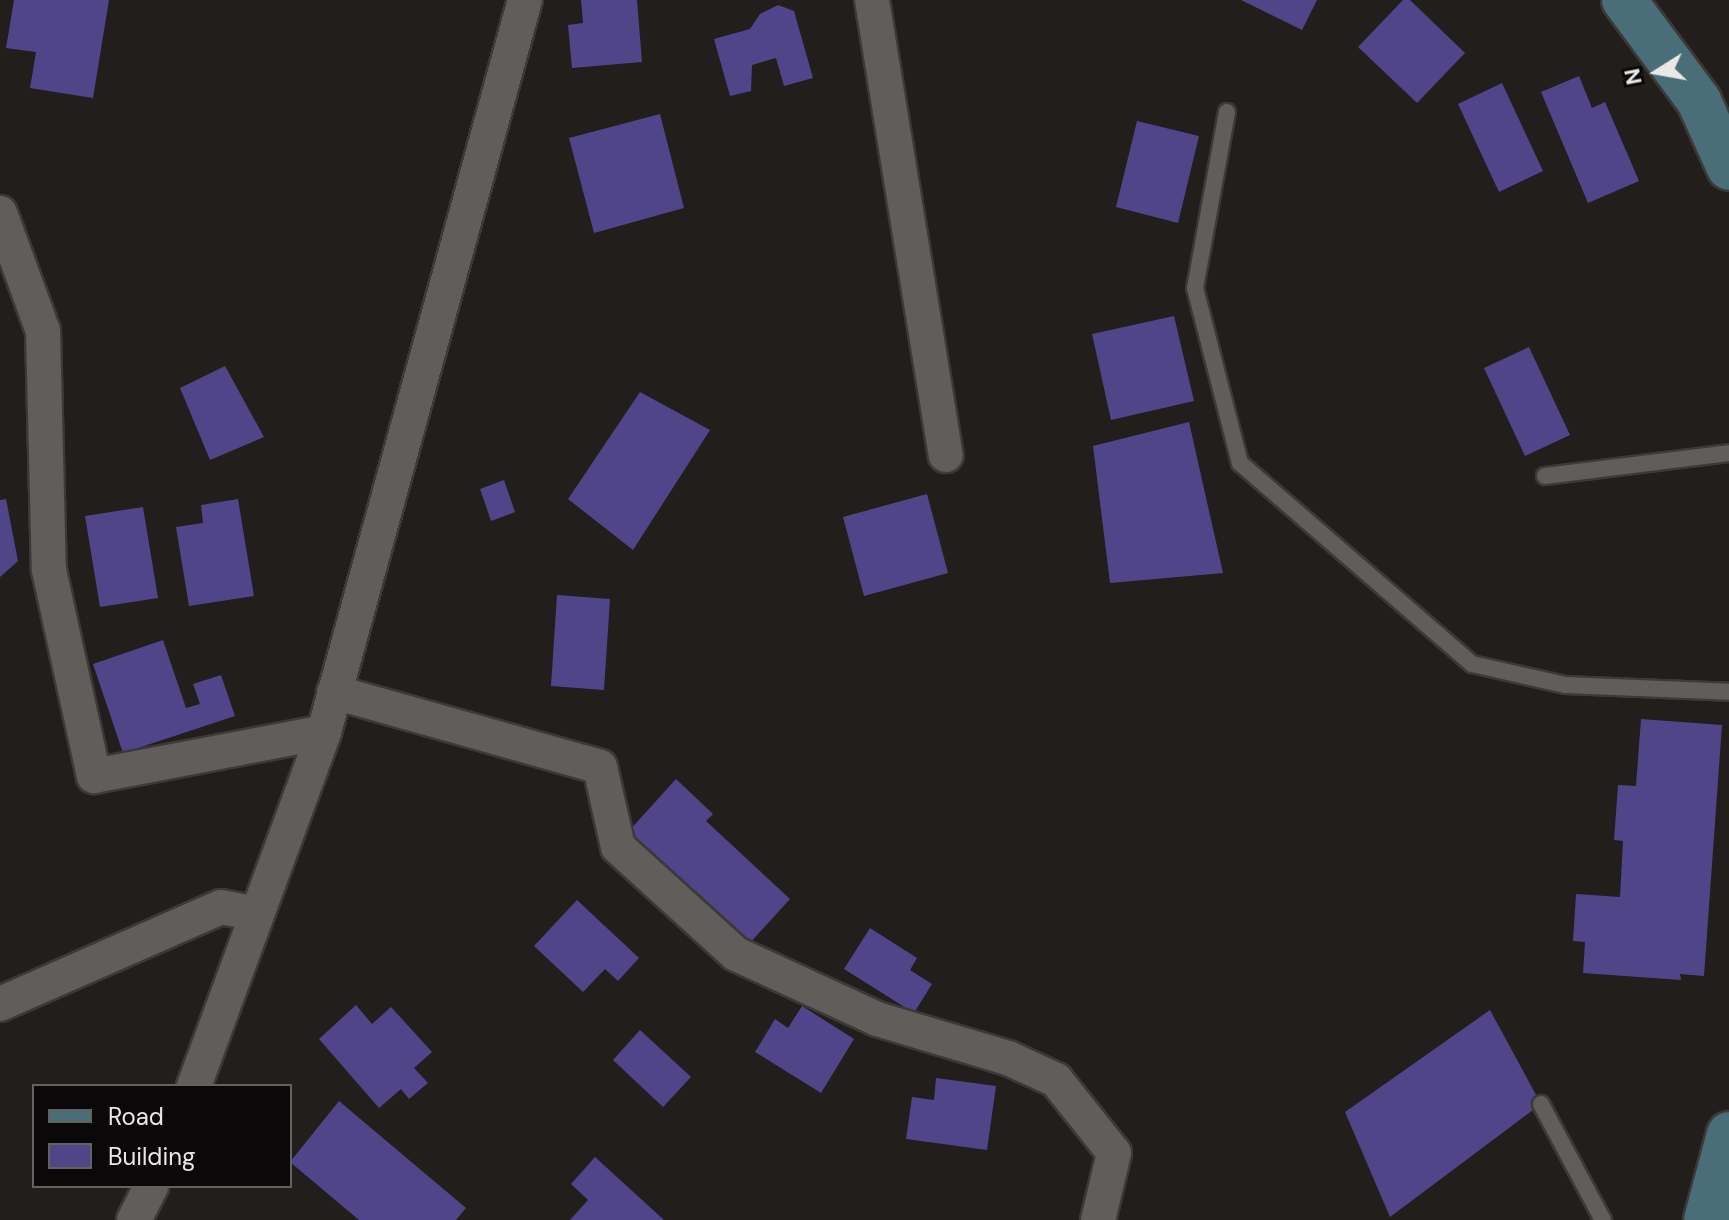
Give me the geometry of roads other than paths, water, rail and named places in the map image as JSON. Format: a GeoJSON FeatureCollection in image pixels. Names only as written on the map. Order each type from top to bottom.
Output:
{"type":"FeatureCollection","features":[{"type":"Feature","properties":{"kind":"main road"},"geometry":{"type":"LineString","coordinates":[[1624,0],[1699,101],[1729,168]]}},
{"type":"Feature","properties":{"kind":"main road"},"geometry":{"type":"LineString","coordinates":[[1706,1220],[1729,1134]]}},
{"type":"Feature","properties":{"kind":"street"},"geometry":{"type":"LineString","coordinates":[[195,1084],[324,732],[525,0]]}},
{"type":"Feature","properties":{"kind":"street"},"geometry":{"type":"LineString","coordinates":[[872,0],[946,455]]}},
{"type":"Feature","properties":{"kind":"street"},"geometry":{"type":"LineString","coordinates":[[0,213],[43,331],[49,570],[94,776],[324,732]]}},
{"type":"Feature","properties":{"kind":"street"},"geometry":{"type":"LineString","coordinates":[[334,692],[600,767],[618,847],[736,954],[877,1019],[1008,1058],[1056,1080],[1114,1153],[1098,1220]]}},
{"type":"Feature","properties":{"kind":"street"},"geometry":{"type":"LineString","coordinates":[[0,1004],[221,907],[256,914]]}},
{"type":"Feature","properties":{"kind":"street"},"geometry":{"type":"LineString","coordinates":[[134,1220],[150,1188]]}},
{"type":"Feature","properties":{"kind":"lane"},"geometry":{"type":"LineString","coordinates":[[1227,112],[1195,288],[1240,463],[1472,664],[1565,685],[1729,692]]}},
{"type":"Feature","properties":{"kind":"lane"},"geometry":{"type":"LineString","coordinates":[[1545,476],[1729,453]]}},
{"type":"Feature","properties":{"kind":"lane"},"geometry":{"type":"LineString","coordinates":[[1541,1104],[1603,1220]]}}]}
